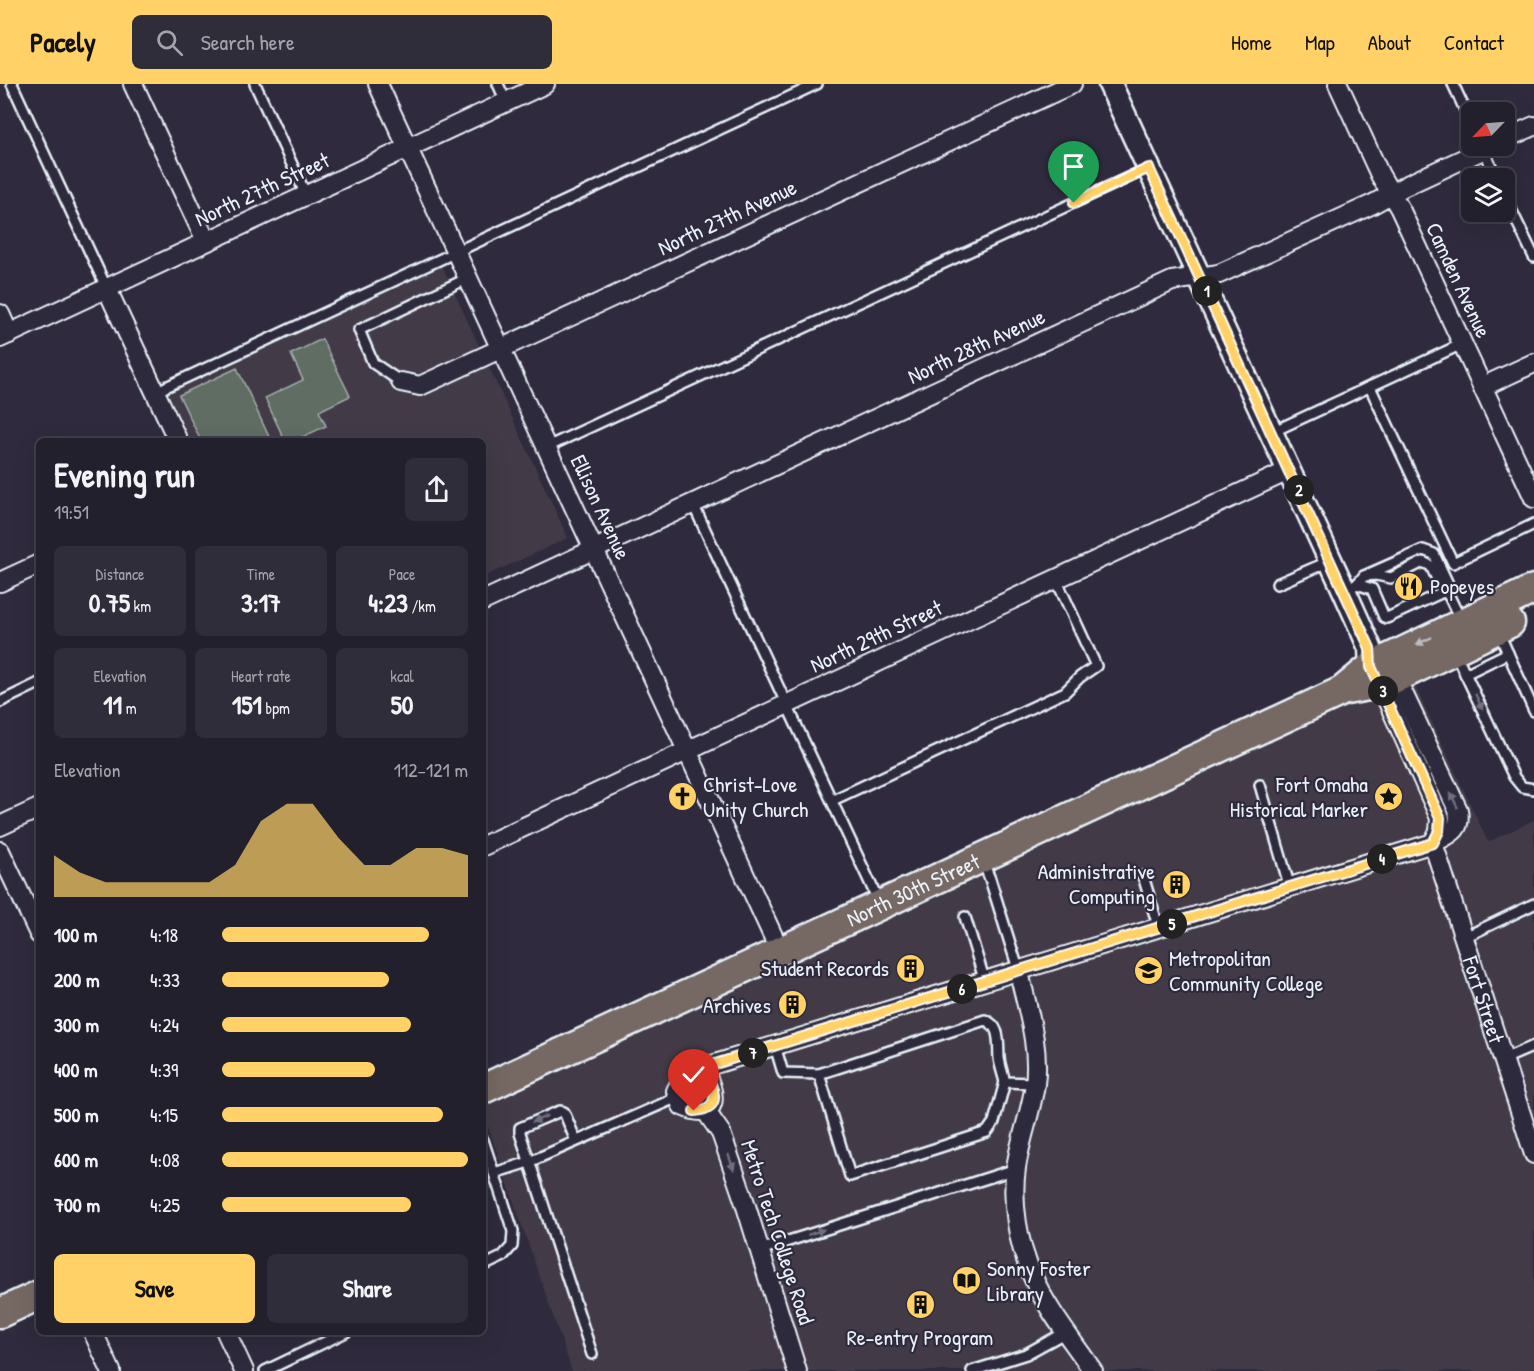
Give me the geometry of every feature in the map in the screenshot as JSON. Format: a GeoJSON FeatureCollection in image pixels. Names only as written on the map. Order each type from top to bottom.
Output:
{"type":"FeatureCollection","features":[{"type":"Feature","properties":{"kind":"highway","name":"North 30th Street"},"geometry":{"type":"LineString","coordinates":[[1461,649],[1534,589]]}},
{"type":"Feature","properties":{"kind":"highway","name":"North 30th Street"},"geometry":{"type":"LineString","coordinates":[[486,1088],[1342,691],[1381,667],[1503,641],[1534,611]]}},
{"type":"Feature","properties":{"kind":"highway"},"geometry":{"type":"LineString","coordinates":[[0,1313],[36,1296]]}},
{"type":"Feature","properties":{"kind":"street"},"geometry":{"type":"LineString","coordinates":[[133,84],[206,242]]}},
{"type":"Feature","properties":{"kind":"street","name":"Ellison Avenue"},"geometry":{"type":"LineString","coordinates":[[378,84],[780,951]]}},
{"type":"Feature","properties":{"kind":"street","name":"North 27th Street"},"geometry":{"type":"LineString","coordinates":[[5,336],[544,84]]}},
{"type":"Feature","properties":{"kind":"street","name":"North 27th Avenue"},"geometry":{"type":"LineString","coordinates":[[401,382],[420,386],[1072,84]]}},
{"type":"Feature","properties":{"kind":"street","name":"Fort Street"},"geometry":{"type":"LineString","coordinates":[[1110,84],[1331,561],[1351,587],[1440,818],[1439,831],[1433,843],[1534,1154]]}},
{"type":"Feature","properties":{"kind":"street","name":"Camden Avenue"},"geometry":{"type":"LineString","coordinates":[[1338,84],[1400,209],[1534,498]]}},
{"type":"Feature","properties":{"kind":"street"},"geometry":{"type":"LineString","coordinates":[[1515,134],[1534,126]]}},
{"type":"Feature","properties":{"kind":"street","name":"North 28th Avenue"},"geometry":{"type":"LineString","coordinates":[[486,600],[1172,281],[1220,274],[1373,204],[1467,156]]}},
{"type":"Feature","properties":{"kind":"street"},"geometry":{"type":"LineString","coordinates":[[107,289],[176,438]]}},
{"type":"Feature","properties":{"kind":"street"},"geometry":{"type":"LineString","coordinates":[[0,314],[5,336]]}},
{"type":"Feature","properties":{"kind":"street"},"geometry":{"type":"LineString","coordinates":[[1482,387],[1534,363]]}},
{"type":"Feature","properties":{"kind":"street","name":"North 29th Street"},"geometry":{"type":"LineString","coordinates":[[486,845],[1290,470]]}},
{"type":"Feature","properties":{"kind":"street"},"geometry":{"type":"LineString","coordinates":[[0,582],[36,565]]}},
{"type":"Feature","properties":{"kind":"street"},"geometry":{"type":"LineString","coordinates":[[0,826],[36,809]]}},
{"type":"Feature","properties":{"kind":"street"},"geometry":{"type":"LineString","coordinates":[[702,1068],[712,1083],[714,1095],[712,1103],[705,1110],[694,1111],[682,1106],[676,1091],[680,1081],[690,1073],[702,1068],[1433,843]]}},
{"type":"Feature","properties":{"kind":"street"},"geometry":{"type":"LineString","coordinates":[[0,851],[36,928]]}},
{"type":"Feature","properties":{"kind":"street"},"geometry":{"type":"LineString","coordinates":[[1019,972],[1035,1043],[1035,1083],[1016,1169],[1015,1198],[1025,1256],[1044,1299],[1093,1371]]}},
{"type":"Feature","properties":{"kind":"street","name":"Metro Tech College Road"},"geometry":{"type":"LineString","coordinates":[[705,1110],[720,1133],[760,1250],[797,1371]]}},
{"type":"Feature","properties":{"kind":"street"},"geometry":{"type":"LineString","coordinates":[[94,1335],[111,1371]]}},
{"type":"Feature","properties":{"kind":"street"},"geometry":{"type":"LineString","coordinates":[[227,1335],[244,1371]]}},
{"type":"Feature","properties":{"kind":"lane"},"geometry":{"type":"LineString","coordinates":[[12,84],[107,289]]}},
{"type":"Feature","properties":{"kind":"lane"},"geometry":{"type":"LineString","coordinates":[[255,84],[306,195]]}},
{"type":"Feature","properties":{"kind":"lane"},"geometry":{"type":"LineString","coordinates":[[498,84],[506,102]]}},
{"type":"Feature","properties":{"kind":"lane"},"geometry":{"type":"LineString","coordinates":[[155,392],[817,84]]}},
{"type":"Feature","properties":{"kind":"lane"},"geometry":{"type":"LineString","coordinates":[[1453,84],[1462,102]]}},
{"type":"Feature","properties":{"kind":"lane"},"geometry":{"type":"LineString","coordinates":[[547,447],[1149,168]]}},
{"type":"Feature","properties":{"kind":"lane"},"geometry":{"type":"LineString","coordinates":[[1515,218],[1534,257]]}},
{"type":"Feature","properties":{"kind":"lane"},"geometry":{"type":"LineString","coordinates":[[401,382],[373,363],[358,330],[468,278]]}},
{"type":"Feature","properties":{"kind":"lane"},"geometry":{"type":"LineString","coordinates":[[1272,432],[1462,344]]}},
{"type":"Feature","properties":{"kind":"lane"},"geometry":{"type":"LineString","coordinates":[[1370,387],[1453,563],[1534,524]]}},
{"type":"Feature","properties":{"kind":"lane"},"geometry":{"type":"LineString","coordinates":[[693,504],[880,904]]}},
{"type":"Feature","properties":{"kind":"lane"},"geometry":{"type":"LineString","coordinates":[[1277,584],[1331,561]]}},
{"type":"Feature","properties":{"kind":"lane"},"geometry":{"type":"LineString","coordinates":[[1351,587],[1364,576],[1376,574],[1391,578],[1423,562],[1431,566],[1445,593],[1461,649],[1514,777],[1522,787],[1534,789]]}},
{"type":"Feature","properties":{"kind":"lane"},"geometry":{"type":"LineString","coordinates":[[832,800],[1065,692],[1080,677],[1096,666],[1056,579]]}},
{"type":"Feature","properties":{"kind":"lane"},"geometry":{"type":"LineString","coordinates":[[1351,587],[1372,589],[1384,617],[1387,618],[1445,593]]}},
{"type":"Feature","properties":{"kind":"lane"},"geometry":{"type":"LineString","coordinates":[[1503,641],[1534,711]]}},
{"type":"Feature","properties":{"kind":"lane"},"geometry":{"type":"LineString","coordinates":[[0,702],[36,684]]}},
{"type":"Feature","properties":{"kind":"lane"},"geometry":{"type":"LineString","coordinates":[[1260,785],[1290,888]]}},
{"type":"Feature","properties":{"kind":"lane"},"geometry":{"type":"LineString","coordinates":[[981,858],[990,879],[1019,972]]}},
{"type":"Feature","properties":{"kind":"lane"},"geometry":{"type":"LineString","coordinates":[[1143,876],[1159,928]]}},
{"type":"Feature","properties":{"kind":"lane"},"geometry":{"type":"LineString","coordinates":[[1465,937],[1534,904]]}},
{"type":"Feature","properties":{"kind":"lane"},"geometry":{"type":"LineString","coordinates":[[965,917],[985,982]]}},
{"type":"Feature","properties":{"kind":"lane"},"geometry":{"type":"LineString","coordinates":[[775,1046],[783,1073],[819,1074],[985,1020],[992,1023],[997,1032],[999,1060],[1005,1082],[994,1122],[987,1132],[850,1176],[819,1074]]}},
{"type":"Feature","properties":{"kind":"lane"},"geometry":{"type":"LineString","coordinates":[[1504,1059],[1534,1046]]}},
{"type":"Feature","properties":{"kind":"lane"},"geometry":{"type":"LineString","coordinates":[[1005,1082],[1035,1083]]}},
{"type":"Feature","properties":{"kind":"lane"},"geometry":{"type":"LineString","coordinates":[[494,1173],[529,1162],[678,1097]]}},
{"type":"Feature","properties":{"kind":"lane"},"geometry":{"type":"LineString","coordinates":[[576,1141],[564,1112],[560,1111],[520,1128],[592,1354]]}},
{"type":"Feature","properties":{"kind":"lane"},"geometry":{"type":"LineString","coordinates":[[486,1149],[513,1231],[512,1246],[501,1257],[486,1264]]}},
{"type":"Feature","properties":{"kind":"lane"},"geometry":{"type":"LineString","coordinates":[[760,1250],[1016,1169]]}},
{"type":"Feature","properties":{"kind":"lane"},"geometry":{"type":"LineString","coordinates":[[972,1371],[1026,1354],[1066,1332]]}},
{"type":"Feature","properties":{"kind":"lane"},"geometry":{"type":"LineString","coordinates":[[265,1371],[340,1335]]}},
{"type":"Feature","properties":{"kind":"shaded area"},"geometry":{"type":"Polygon","coordinates":[[[442,266],[568,538],[486,576],[486,438],[190,438],[168,393],[442,266]]]}},
{"type":"Feature","properties":{"kind":"shaded area","name":"Metropolitan Community College"},"geometry":{"type":"Polygon","coordinates":[[[1409,673],[1488,842],[1534,820],[1534,1371],[572,1371],[486,1121],[486,1098],[1409,673]]]}},
{"type":"Feature","properties":{"kind":"green space"},"geometry":{"type":"Polygon","coordinates":[[[322,339],[350,396],[319,411],[326,426],[300,438],[284,438],[265,398],[303,380],[291,354],[322,339]]]}},
{"type":"Feature","properties":{"kind":"green space"},"geometry":{"type":"Polygon","coordinates":[[[237,368],[270,438],[200,438],[179,395],[237,368]]]}},
{"type":"Feature","properties":{"kind":"place","name":"Popeyes"},"geometry":{"type":"Point","coordinates":[1409,586]}},
{"type":"Feature","properties":{"kind":"place","name":"Christ-Love Unity Church"},"geometry":{"type":"Point","coordinates":[682,797]}},
{"type":"Feature","properties":{"kind":"place","name":"Fort Omaha Historical Marker"},"geometry":{"type":"Point","coordinates":[1389,797]}},
{"type":"Feature","properties":{"kind":"place","name":"Administrative Computing"},"geometry":{"type":"Point","coordinates":[1176,884]}},
{"type":"Feature","properties":{"kind":"place","name":"Student Records"},"geometry":{"type":"Point","coordinates":[910,968]}},
{"type":"Feature","properties":{"kind":"place","name":"Metropolitan Community College"},"geometry":{"type":"Point","coordinates":[1148,971]}},
{"type":"Feature","properties":{"kind":"place","name":"Archives"},"geometry":{"type":"Point","coordinates":[792,1005]}},
{"type":"Feature","properties":{"kind":"place","name":"Sonny Foster Library"},"geometry":{"type":"Point","coordinates":[966,1281]}},
{"type":"Feature","properties":{"kind":"place","name":"Re-entry Program"},"geometry":{"type":"Point","coordinates":[920,1305]}},
{"type":"Feature","properties":{"kind":"route"},"geometry":{"type":"LineString","coordinates":[[694,1111],[705,1110],[712,1103],[714,1095],[712,1083],[702,1068],[1433,843],[1439,831],[1440,818],[1371,667],[1370,648],[1149,168],[1074,203]]}}]}
